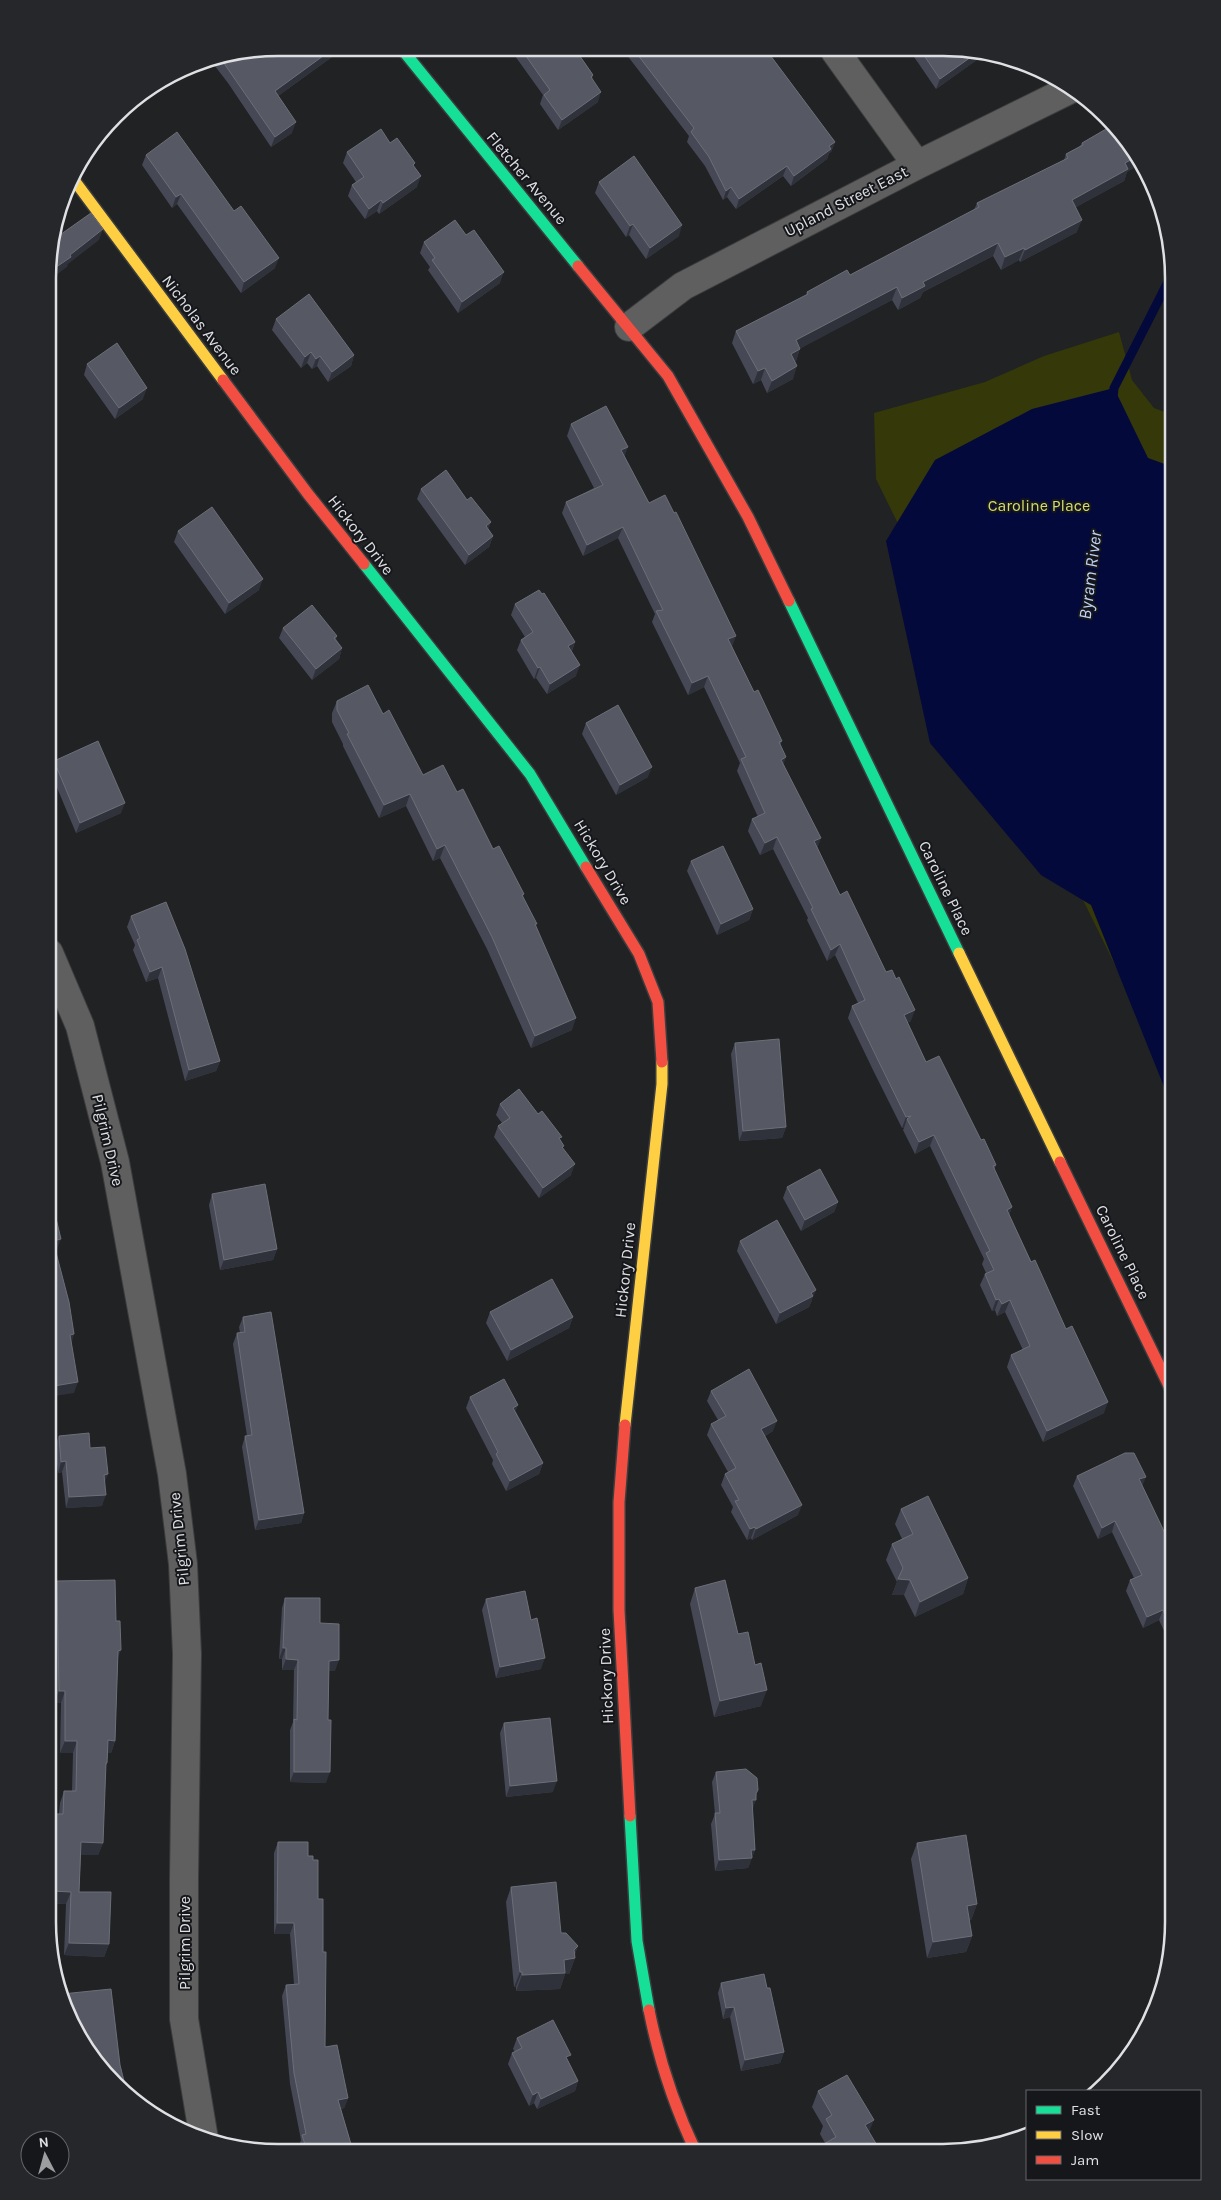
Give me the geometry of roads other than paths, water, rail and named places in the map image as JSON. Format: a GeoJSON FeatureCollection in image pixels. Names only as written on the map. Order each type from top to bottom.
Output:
{"type":"FeatureCollection","features":[{"type":"Feature","properties":{"kind":"street","name":"Fletcher Avenue"},"geometry":{"type":"LineString","coordinates":[[408,56],[629,327]]}},
{"type":"Feature","properties":{"kind":"street"},"geometry":{"type":"LineString","coordinates":[[839,56],[917,165]]}},
{"type":"Feature","properties":{"kind":"street","name":"Upland Street East"},"geometry":{"type":"LineString","coordinates":[[629,327],[683,286],[917,165],[1064,93]]}},
{"type":"Feature","properties":{"kind":"street","name":"Nicholas Avenue"},"geometry":{"type":"LineString","coordinates":[[77,184],[308,494]]}},
{"type":"Feature","properties":{"kind":"street","name":"Caroline Place"},"geometry":{"type":"LineString","coordinates":[[629,327],[668,376],[748,517],[1165,1377]]}},
{"type":"Feature","properties":{"kind":"street","name":"Hickory Drive"},"geometry":{"type":"LineString","coordinates":[[308,494],[530,774],[639,954],[658,1002],[661,1030],[662,1084],[628,1395],[619,1502],[619,1610],[637,1940],[652,2026],[663,2072],[681,2121],[692,2144]]}},
{"type":"Feature","properties":{"kind":"street","name":"Pilgrim Drive"},"geometry":{"type":"LineString","coordinates":[[56,969],[80,1026],[115,1162],[172,1474],[183,1564],[187,1654],[184,2019],[203,2130]]}},
{"type":"Feature","properties":{"kind":"water","name":"Caroline Place"},"geometry":{"type":"Polygon","coordinates":[[[1114,388],[1148,458],[1165,464],[1165,1089],[1091,905],[1041,875],[930,743],[886,541],[935,460],[1032,409],[1114,388]]]}},
{"type":"Feature","properties":{"kind":"waterway","name":"Byram River"},"geometry":{"type":"LineString","coordinates":[[1113,398],[1114,388],[1165,288]]}}]}
